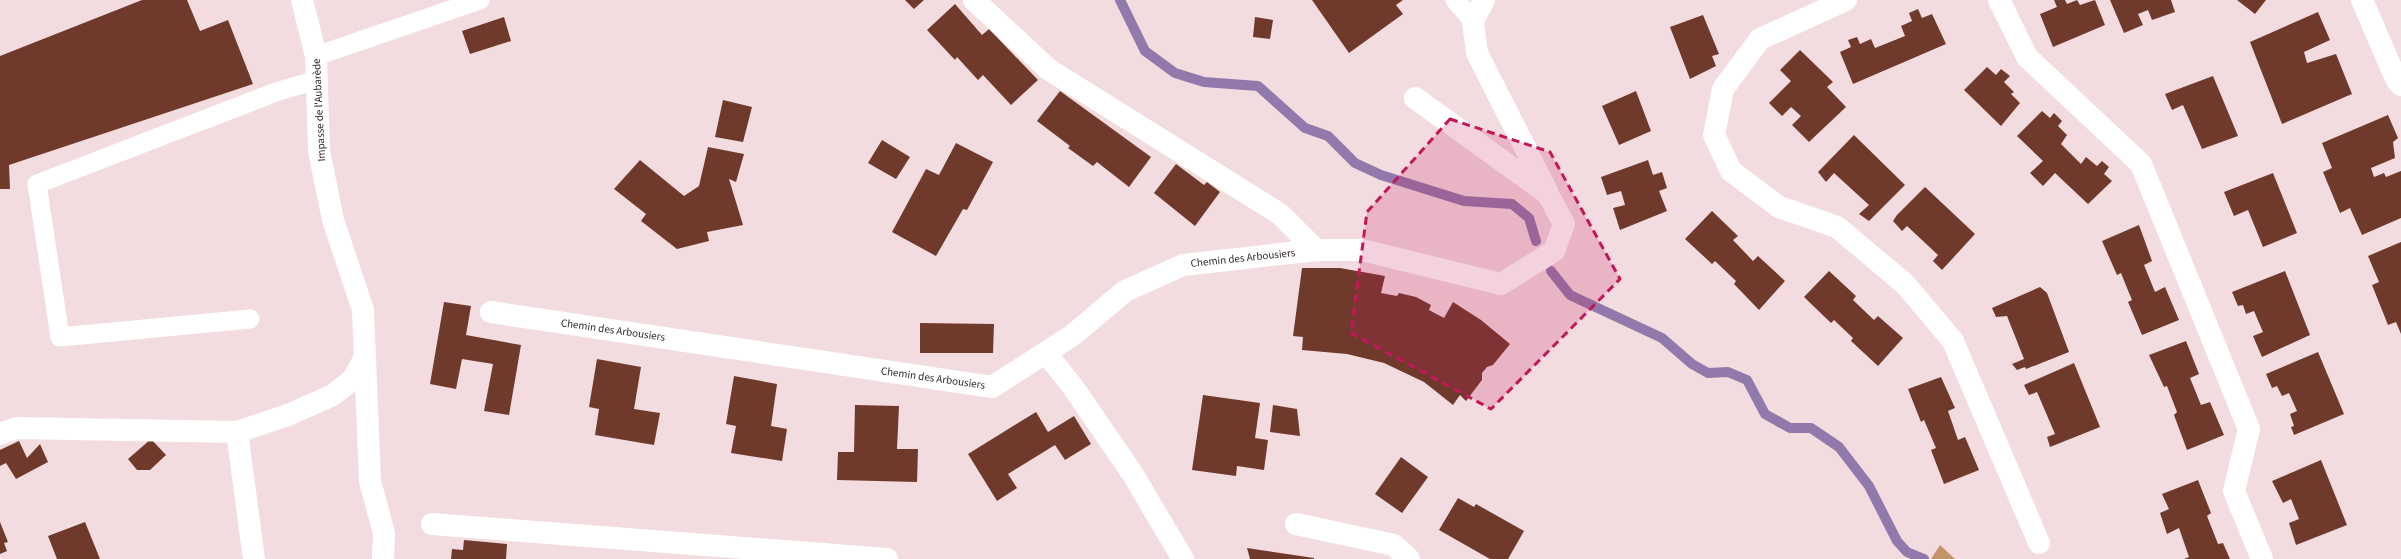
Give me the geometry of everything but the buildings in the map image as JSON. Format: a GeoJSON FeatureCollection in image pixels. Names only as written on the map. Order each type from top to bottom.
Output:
{"type":"FeatureCollection","features":[{"type":"Feature","properties":{"kind":"street","name":"Impasse de l'Aubarède"},"geometry":{"type":"LineString","coordinates":[[302,0],[316,56],[319,151],[333,220],[363,310],[370,481],[384,533],[383,559]]}},
{"type":"Feature","properties":{"kind":"street"},"geometry":{"type":"LineString","coordinates":[[974,0],[1048,69],[1280,214],[1316,250]]}},
{"type":"Feature","properties":{"kind":"street"},"geometry":{"type":"LineString","coordinates":[[1473,21],[1484,0]]}},
{"type":"Feature","properties":{"kind":"street"},"geometry":{"type":"LineString","coordinates":[[1846,0],[1760,39],[1723,89],[1714,135],[1730,171],[1779,207],[1837,227],[1905,284],[1953,341],[2038,543]]}},
{"type":"Feature","properties":{"kind":"street"},"geometry":{"type":"LineString","coordinates":[[1999,0],[2027,57],[2141,164],[2249,429],[2234,491],[2262,559]]}},
{"type":"Feature","properties":{"kind":"street"},"geometry":{"type":"LineString","coordinates":[[2362,0],[2396,79],[2401,85]]}},
{"type":"Feature","properties":{"kind":"street","name":"Chemin des Arbousiers"},"geometry":{"type":"LineString","coordinates":[[491,312],[992,387],[1073,336],[1125,291],[1183,265],[1316,250],[1362,250],[1501,284],[1554,251],[1564,224],[1477,53],[1473,21]]}},
{"type":"Feature","properties":{"kind":"street","name":"Chemin des Arbousiers"},"geometry":{"type":"LineString","coordinates":[[1415,98],[1548,194]]}},
{"type":"Feature","properties":{"kind":"street"},"geometry":{"type":"LineString","coordinates":[[1046,353],[1073,387],[1132,473],[1183,559]]}},
{"type":"Feature","properties":{"kind":"street"},"geometry":{"type":"LineString","coordinates":[[0,434],[17,428],[238,432],[288,415],[333,395],[353,380],[364,359]]}},
{"type":"Feature","properties":{"kind":"street"},"geometry":{"type":"LineString","coordinates":[[238,432],[254,559]]}},
{"type":"Feature","properties":{"kind":"street"},"geometry":{"type":"LineString","coordinates":[[432,524],[887,559]]}},
{"type":"Feature","properties":{"kind":"street"},"geometry":{"type":"LineString","coordinates":[[1296,524],[1394,545],[1409,559]]}},
{"type":"Feature","properties":{"kind":"lane"},"geometry":{"type":"LineString","coordinates":[[316,56],[480,0]]}},
{"type":"Feature","properties":{"kind":"lane"},"geometry":{"type":"LineString","coordinates":[[1455,0],[1473,21]]}},
{"type":"Feature","properties":{"kind":"lane"},"geometry":{"type":"LineString","coordinates":[[250,320],[60,337],[37,184],[276,92],[316,80]]}},
{"type":"Feature","properties":{"kind":"highlighted area"},"geometry":{"type":"Polygon","coordinates":[[[1450,119],[1550,152],[1620,279],[1491,409],[1351,333],[1367,212],[1450,119]]]}},
{"type":"Feature","properties":{"kind":"shaded area"},"geometry":{"type":"Polygon","coordinates":[[[1940,545],[1955,559],[1931,559],[1940,545]]]}},
{"type":"Feature","properties":{"kind":"waterway"},"geometry":{"type":"LineString","coordinates":[[1120,0],[1145,51],[1175,73],[1204,82],[1258,86],[1305,128],[1328,136],[1355,163],[1381,175],[1464,201],[1512,204],[1529,218],[1536,241]]}},
{"type":"Feature","properties":{"kind":"waterway"},"geometry":{"type":"LineString","coordinates":[[1551,271],[1570,295],[1662,338],[1692,364],[1708,373],[1728,372],[1747,380],[1765,414],[1790,428],[1811,428],[1839,447],[1869,486],[1897,541],[1907,552],[1924,559]]}}]}
